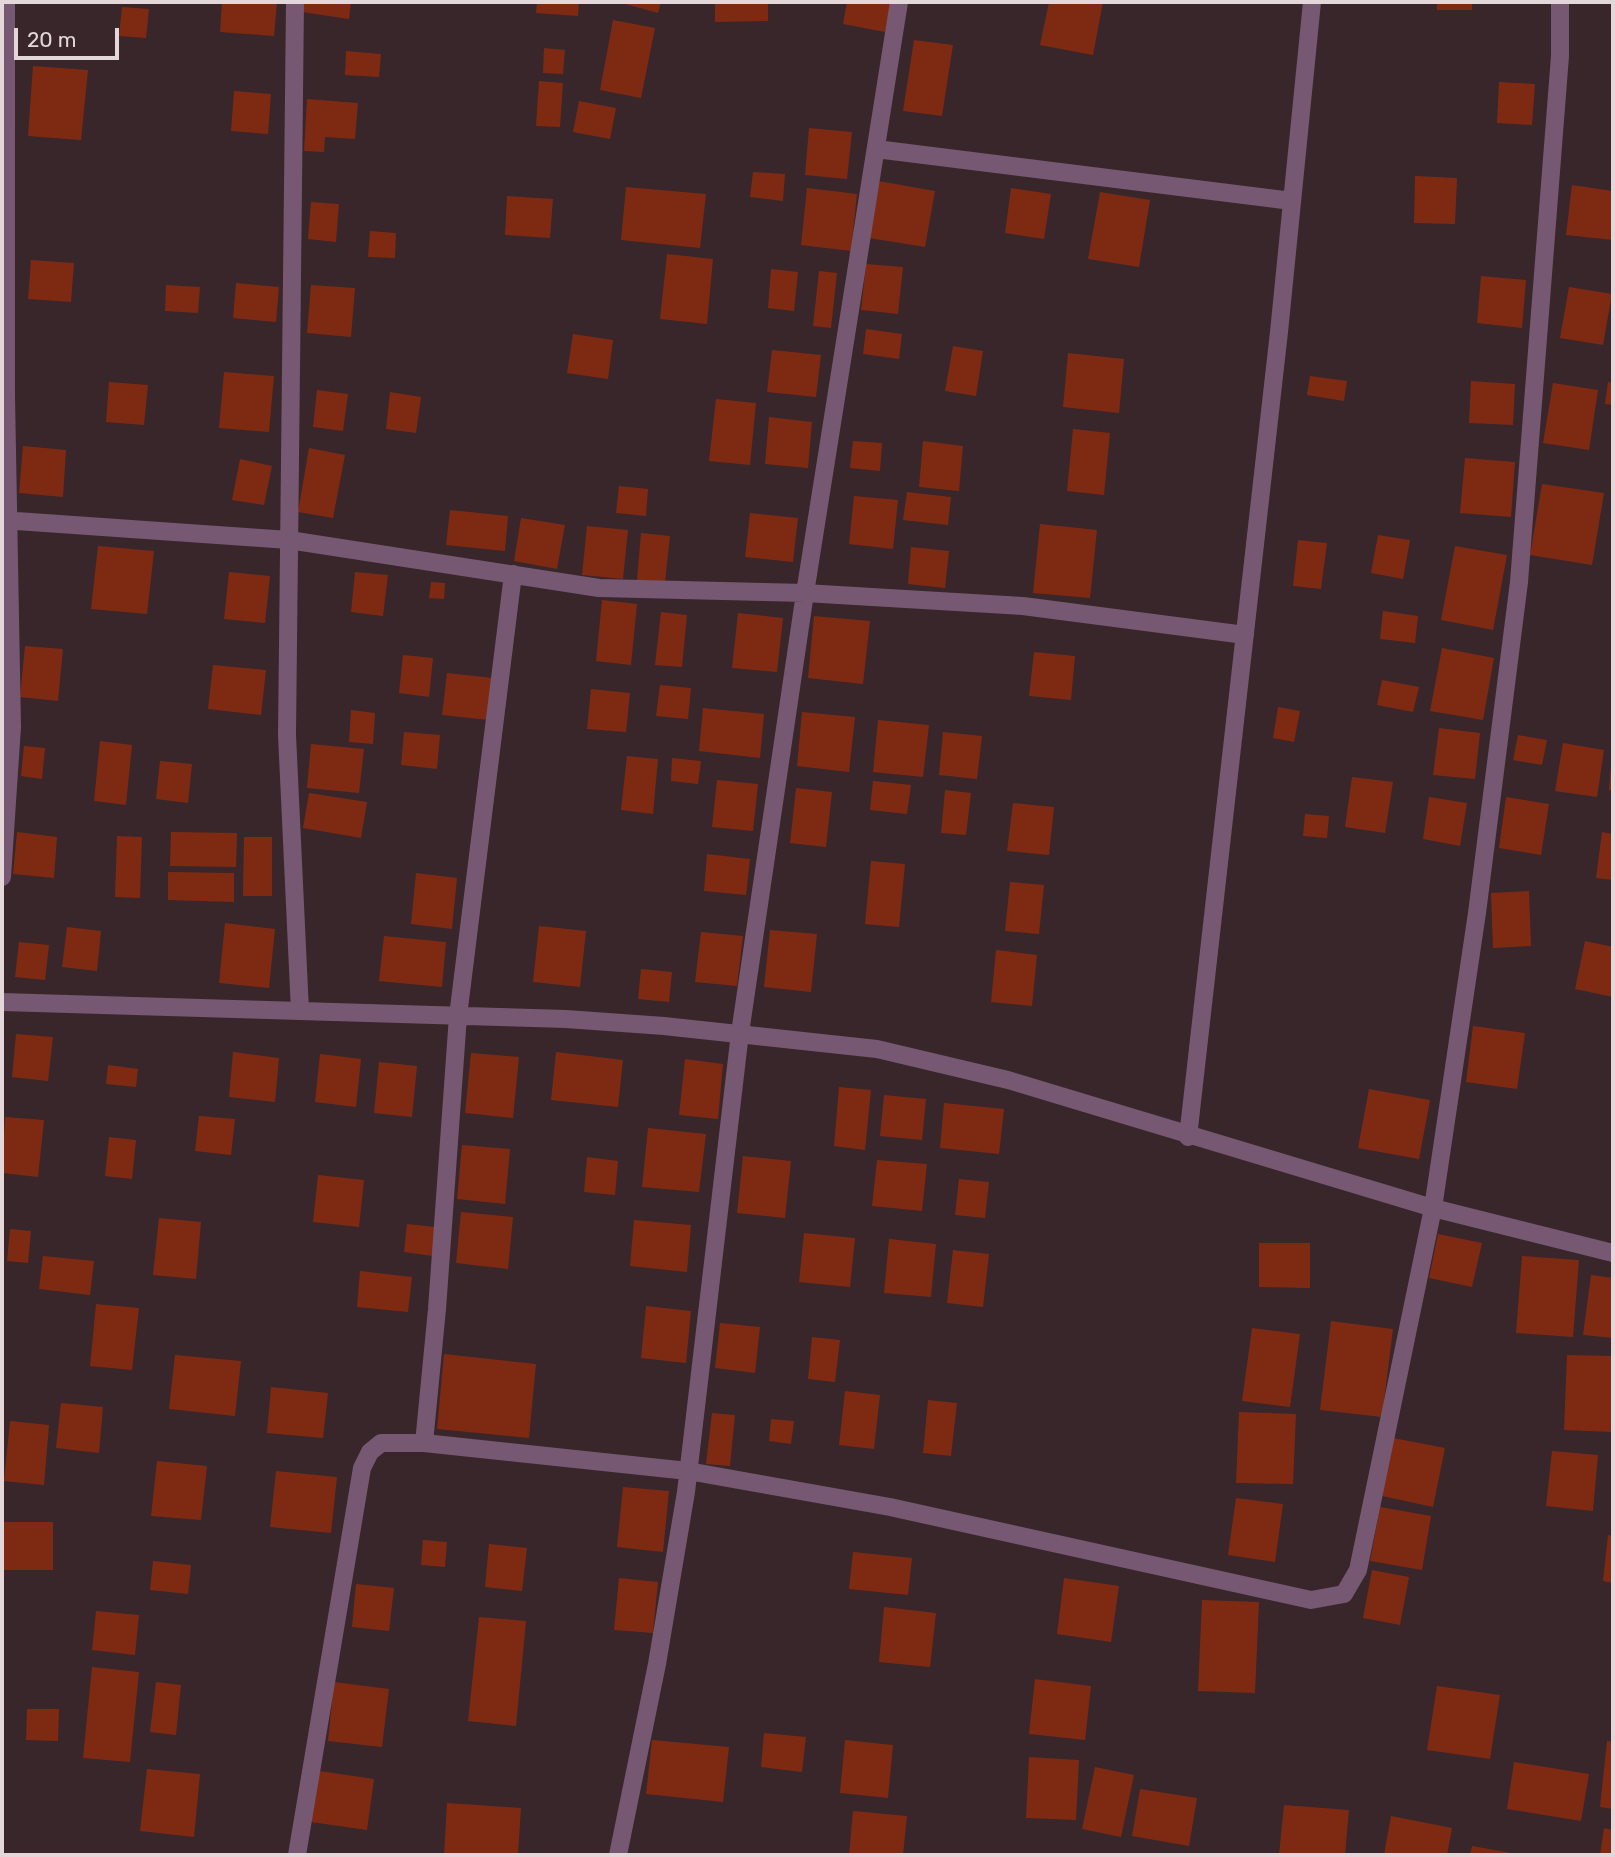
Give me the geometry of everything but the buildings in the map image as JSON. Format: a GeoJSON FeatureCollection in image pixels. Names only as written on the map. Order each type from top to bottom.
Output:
{"type":"FeatureCollection","features":[{"type":"Feature","properties":{"kind":"street"},"geometry":{"type":"LineString","coordinates":[[2,877],[12,727],[5,520],[6,2]]}},
{"type":"Feature","properties":{"kind":"street"},"geometry":{"type":"LineString","coordinates":[[295,2],[287,735],[300,1012]]}},
{"type":"Feature","properties":{"kind":"street"},"geometry":{"type":"LineString","coordinates":[[618,1855],[657,1664],[688,1471],[740,1033],[805,593],[899,2]]}},
{"type":"Feature","properties":{"kind":"street"},"geometry":{"type":"LineString","coordinates":[[1188,1137],[1245,635],[1312,2]]}},
{"type":"Feature","properties":{"kind":"street"},"geometry":{"type":"LineString","coordinates":[[297,1855],[362,1468],[370,1452],[381,1443],[424,1443],[688,1471],[890,1507],[1311,1600],[1344,1594],[1358,1570],[1433,1208],[1477,913],[1519,582],[1560,56],[1560,2]]}},
{"type":"Feature","properties":{"kind":"street"},"geometry":{"type":"LineString","coordinates":[[876,149],[1292,201]]}},
{"type":"Feature","properties":{"kind":"street"},"geometry":{"type":"LineString","coordinates":[[5,520],[289,540],[599,588],[805,593],[1023,606],[1245,635]]}},
{"type":"Feature","properties":{"kind":"street"},"geometry":{"type":"LineString","coordinates":[[424,1443],[437,1309],[458,1016],[513,574]]}},
{"type":"Feature","properties":{"kind":"street"},"geometry":{"type":"LineString","coordinates":[[2,1002],[566,1019],[740,1033],[877,1049],[1008,1080],[1188,1137],[1433,1208],[1613,1253]]}}]}
